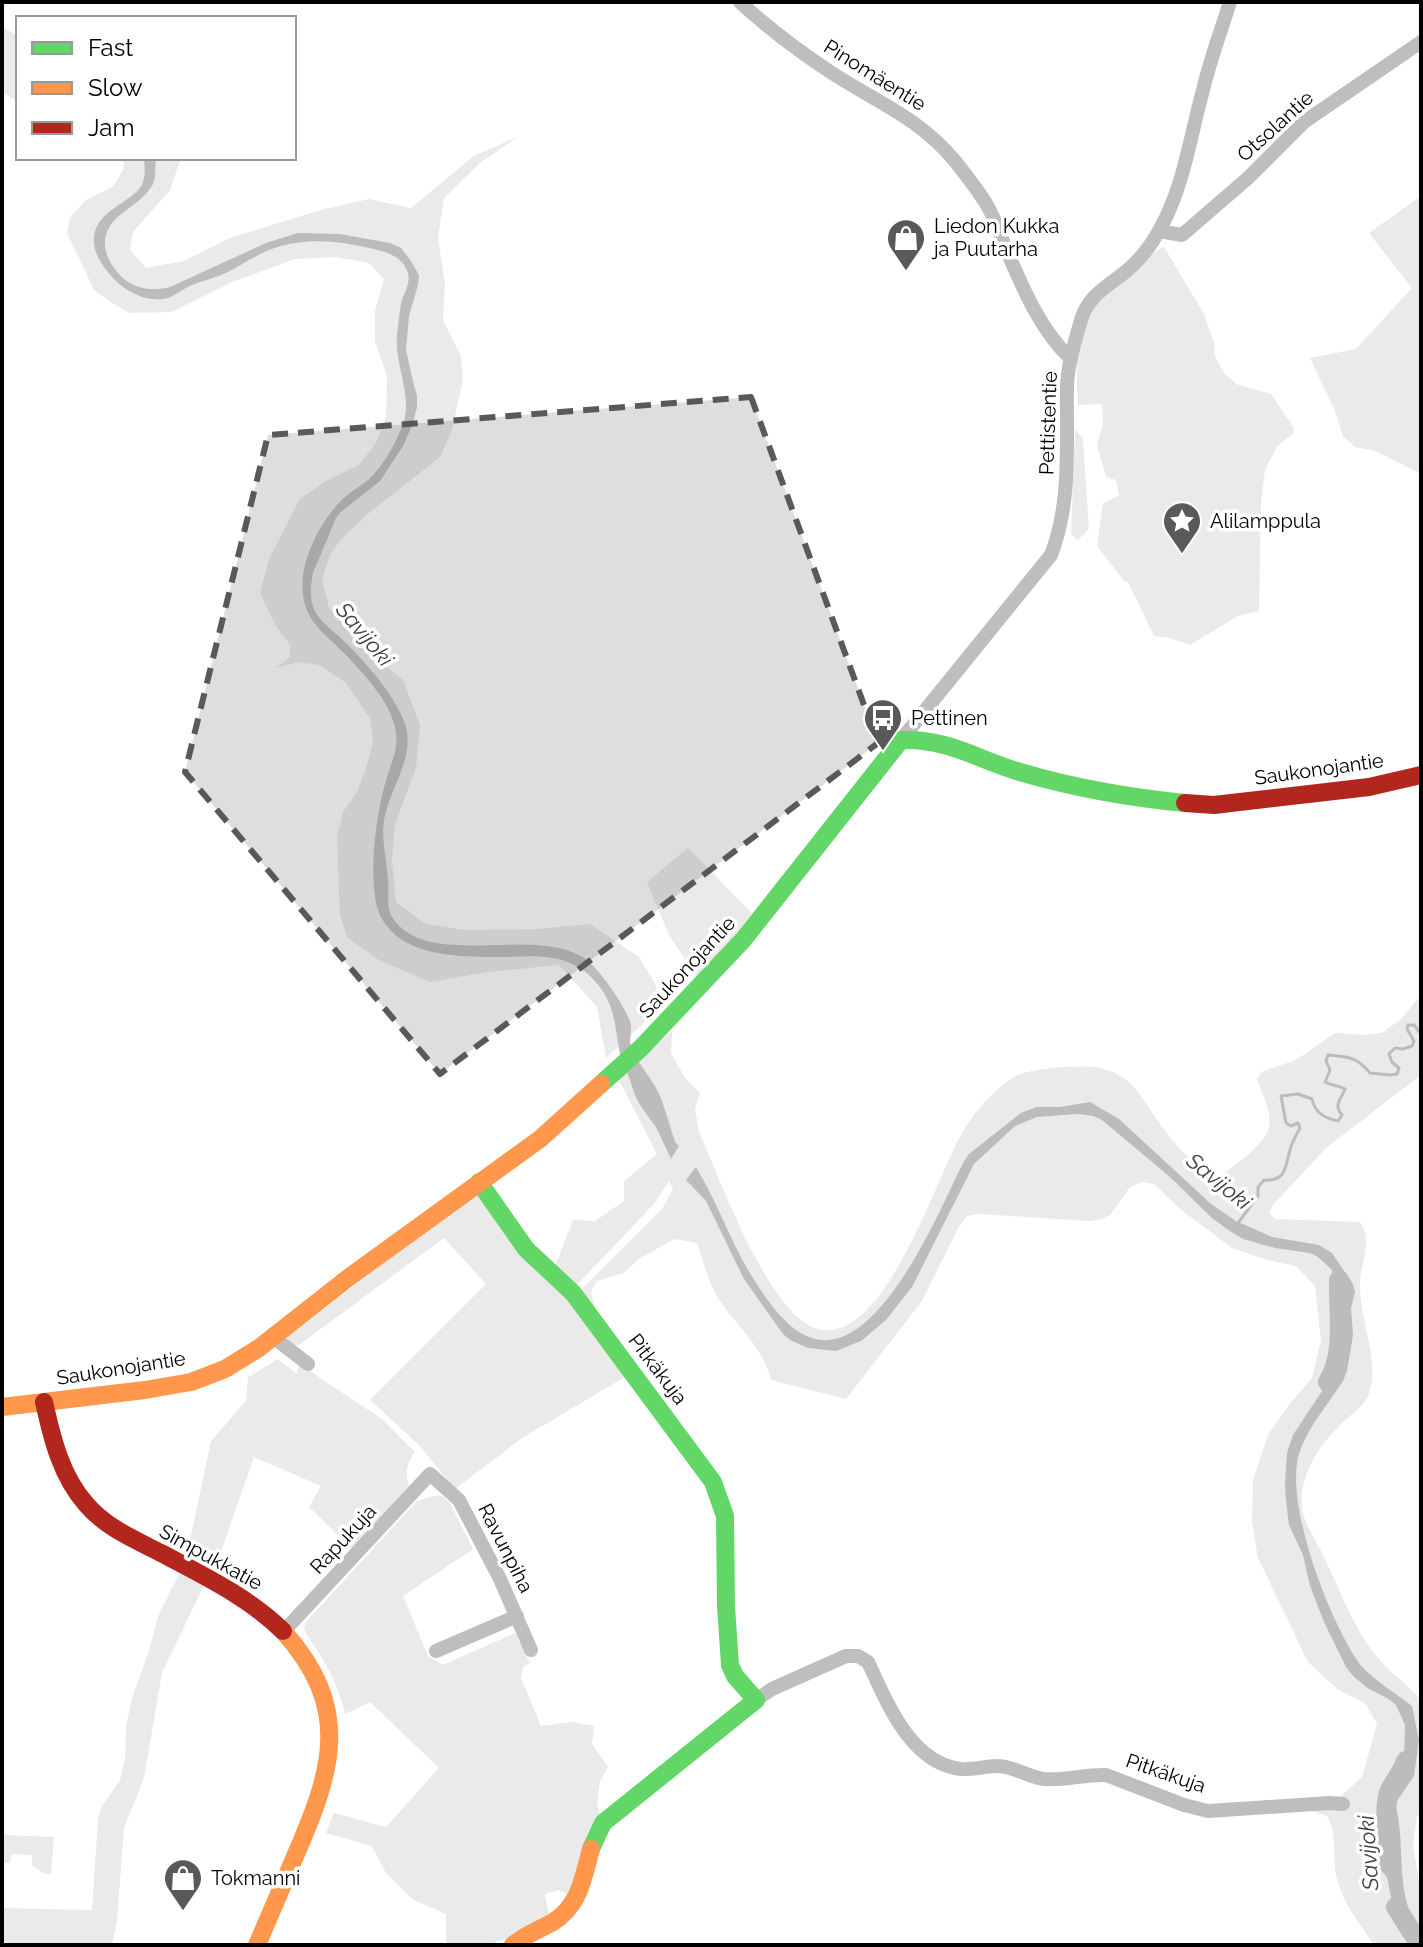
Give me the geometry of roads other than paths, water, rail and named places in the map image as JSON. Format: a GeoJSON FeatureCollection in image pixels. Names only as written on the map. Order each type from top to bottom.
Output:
{"type":"FeatureCollection","features":[{"type":"Feature","properties":{"kind":"street","name":"Pinomäentie"},"geometry":{"type":"LineString","coordinates":[[740,2],[806,55],[912,120],[955,161],[988,206],[1043,325],[1056,345],[1071,359]]}},
{"type":"Feature","properties":{"kind":"street","name":"Pettistentie"},"geometry":{"type":"LineString","coordinates":[[901,740],[1051,555],[1058,537],[1064,499],[1069,433],[1067,383],[1082,316],[1090,300],[1127,270],[1159,231],[1183,175],[1204,86],[1230,2]]}},
{"type":"Feature","properties":{"kind":"street","name":"Otsolantie"},"geometry":{"type":"LineString","coordinates":[[1159,231],[1182,235],[1248,178],[1304,122],[1421,42]]}},
{"type":"Feature","properties":{"kind":"street","name":"Saukonojantie"},"geometry":{"type":"LineString","coordinates":[[2,1407],[145,1390],[191,1382],[225,1369],[273,1337],[348,1278],[540,1139],[641,1048],[743,940],[901,740],[920,739],[966,751],[1046,779],[1155,800],[1214,805],[1369,787],[1421,775]]}},
{"type":"Feature","properties":{"kind":"street","name":"Pitkäkuja"},"geometry":{"type":"LineString","coordinates":[[479,1182],[526,1249],[581,1303],[713,1482],[725,1516],[730,1665],[735,1676],[756,1700]]}},
{"type":"Feature","properties":{"kind":"street"},"geometry":{"type":"LineString","coordinates":[[273,1337],[308,1364]]}},
{"type":"Feature","properties":{"kind":"street","name":"Simpukkatie"},"geometry":{"type":"LineString","coordinates":[[44,1402],[66,1476],[86,1504],[110,1526],[221,1583],[264,1612],[284,1631],[311,1671],[324,1701],[330,1723],[330,1752],[324,1781],[315,1811],[257,1945]]}},
{"type":"Feature","properties":{"kind":"street","name":"Rapukuja"},"geometry":{"type":"LineString","coordinates":[[284,1631],[430,1474]]}},
{"type":"Feature","properties":{"kind":"street","name":"Ravunpiha"},"geometry":{"type":"LineString","coordinates":[[430,1474],[459,1500],[531,1650]]}},
{"type":"Feature","properties":{"kind":"street"},"geometry":{"type":"LineString","coordinates":[[436,1651],[517,1616]]}},
{"type":"Feature","properties":{"kind":"street","name":"Pitkäkuja"},"geometry":{"type":"LineString","coordinates":[[513,1945],[559,1918],[574,1902],[584,1880],[592,1841],[603,1823],[772,1689],[852,1655],[868,1662],[888,1706],[920,1749],[932,1758],[958,1768],[1002,1766],[1048,1779],[1106,1775],[1208,1811],[1343,1804]]}},
{"type":"Feature","properties":{"kind":"waterway"},"geometry":{"type":"LineString","coordinates":[[1238,1223],[1258,1196],[1258,1187],[1264,1180],[1282,1175],[1300,1128],[1298,1123],[1291,1126],[1286,1123],[1281,1096],[1298,1094],[1312,1099],[1321,1114],[1338,1121],[1342,1115],[1338,1105],[1345,1089],[1325,1082],[1330,1070],[1326,1061],[1328,1055],[1351,1058],[1370,1073],[1397,1074],[1399,1068],[1389,1054],[1395,1048],[1412,1046],[1414,1041],[1408,1025],[1414,1025],[1421,1034]]}},
{"type":"Feature","properties":{"kind":"waterway","name":"Savijoki"},"geometry":{"type":"LineString","coordinates":[[1328,1382],[1334,1371],[1339,1346],[1339,1280]]}},
{"type":"Feature","properties":{"kind":"waterway","name":"Savijoki"},"geometry":{"type":"LineString","coordinates":[[1388,1836],[1388,1795],[1406,1761]]}},
{"type":"Feature","properties":{"kind":"waterway","name":"Savijoki"},"geometry":{"type":"LineString","coordinates":[[1396,1907],[1420,1945]]}},
{"type":"Feature","properties":{"kind":"place","name":"Liedon Kukka ja Puutarha"},"geometry":{"type":"Point","coordinates":[906,272]}},
{"type":"Feature","properties":{"kind":"place","name":"Alilamppula"},"geometry":{"type":"Point","coordinates":[1182,555]}},
{"type":"Feature","properties":{"kind":"place","name":"Pettinen"},"geometry":{"type":"Point","coordinates":[883,752]}},
{"type":"Feature","properties":{"kind":"place","name":"Tokmanni"},"geometry":{"type":"Point","coordinates":[183,1912]}}]}
